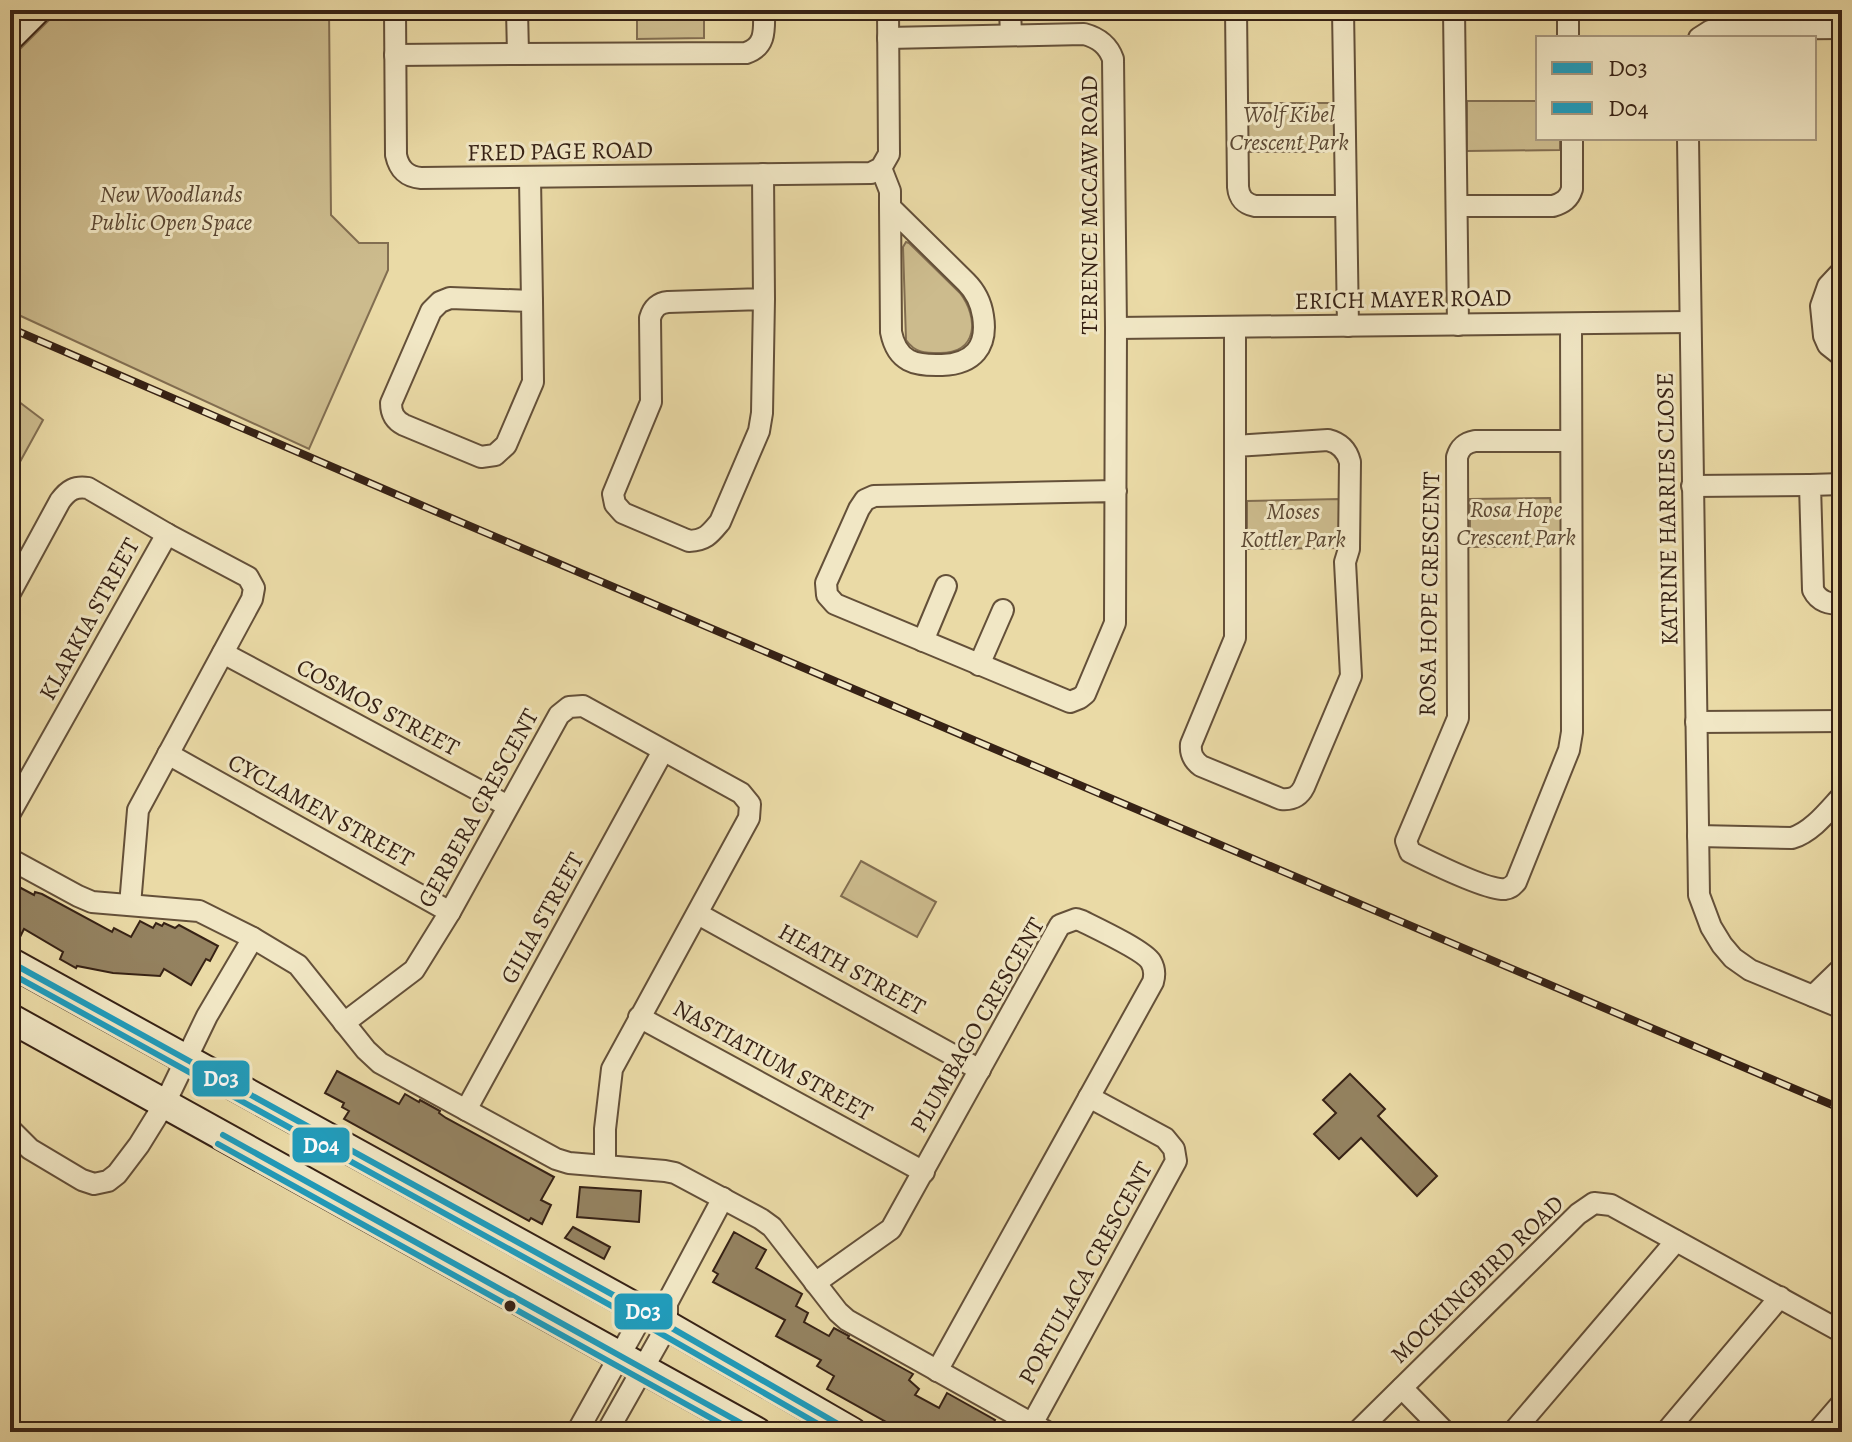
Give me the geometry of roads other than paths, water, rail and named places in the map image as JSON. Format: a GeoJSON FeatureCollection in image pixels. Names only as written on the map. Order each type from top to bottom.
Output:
{"type":"FeatureCollection","features":[{"type":"Feature","properties":{"kind":"main road"},"geometry":{"type":"LineString","coordinates":[[10,36],[36,10]]}},
{"type":"Feature","properties":{"kind":"main road"},"geometry":{"type":"LineString","coordinates":[[10,962],[659,1313],[852,1432]]}},
{"type":"Feature","properties":{"kind":"main road"},"geometry":{"type":"LineString","coordinates":[[10,1018],[757,1432]]}},
{"type":"Feature","properties":{"kind":"street","name":"FRED PAGE ROAD"},"geometry":{"type":"LineString","coordinates":[[395,10],[396,155],[404,172],[421,178],[865,174],[881,168]]}},
{"type":"Feature","properties":{"kind":"street"},"geometry":{"type":"LineString","coordinates":[[517,10],[518,54]]}},
{"type":"Feature","properties":{"kind":"street"},"geometry":{"type":"LineString","coordinates":[[395,55],[746,53],[756,49],[762,40],[764,10]]}},
{"type":"Feature","properties":{"kind":"street"},"geometry":{"type":"LineString","coordinates":[[888,10],[889,154],[881,168],[890,191],[890,207],[891,332],[896,349],[908,361],[923,366],[963,362],[975,354],[984,334],[983,312],[976,295],[890,207]]}},
{"type":"Feature","properties":{"kind":"street"},"geometry":{"type":"LineString","coordinates":[[1010,10],[1011,35]]}},
{"type":"Feature","properties":{"kind":"street"},"geometry":{"type":"LineString","coordinates":[[1236,10],[1238,187],[1241,197],[1249,205],[1255,206],[1346,206]]}},
{"type":"Feature","properties":{"kind":"street"},"geometry":{"type":"LineString","coordinates":[[1343,10],[1348,326]]}},
{"type":"Feature","properties":{"kind":"street"},"geometry":{"type":"LineString","coordinates":[[1454,10],[1458,325]]}},
{"type":"Feature","properties":{"kind":"street"},"geometry":{"type":"LineString","coordinates":[[1568,10],[1568,36]]}},
{"type":"Feature","properties":{"kind":"street"},"geometry":{"type":"LineString","coordinates":[[1702,36],[1718,29],[1792,19],[1842,28]]}},
{"type":"Feature","properties":{"kind":"street","name":"TERENCE MCCAW ROAD"},"geometry":{"type":"LineString","coordinates":[[888,38],[1084,34],[1099,40],[1113,59],[1116,328],[1116,491],[1115,623],[1085,694],[1074,701],[1065,701],[835,604],[827,595],[826,583],[865,500],[879,495],[1116,491]]}},
{"type":"Feature","properties":{"kind":"street"},"geometry":{"type":"LineString","coordinates":[[1457,206],[1560,204],[1572,189],[1572,140]]}},
{"type":"Feature","properties":{"kind":"street","name":"KATRINE HARRIES CLOSE"},"geometry":{"type":"LineString","coordinates":[[1688,140],[1699,895],[1722,945],[1733,958],[1750,970],[1842,1008]]}},
{"type":"Feature","properties":{"kind":"street"},"geometry":{"type":"LineString","coordinates":[[763,174],[764,299],[762,421],[720,522],[701,540],[689,541],[623,513],[615,504],[613,494],[651,402],[650,318],[653,310],[668,302],[764,299]]}},
{"type":"Feature","properties":{"kind":"street"},"geometry":{"type":"LineString","coordinates":[[530,178],[532,301],[533,382],[506,445],[495,455],[481,457],[404,425],[395,418],[391,403],[435,306],[450,298],[532,301]]}},
{"type":"Feature","properties":{"kind":"street"},"geometry":{"type":"LineString","coordinates":[[1842,271],[1828,286],[1821,306],[1824,336],[1828,345],[1842,356]]}},
{"type":"Feature","properties":{"kind":"street","name":"ERICH MAYER ROAD"},"geometry":{"type":"LineString","coordinates":[[1116,328],[1690,322]]}},
{"type":"Feature","properties":{"kind":"street","name":"ROSA HOPE CRESCENT"},"geometry":{"type":"LineString","coordinates":[[1571,324],[1572,732],[1569,750],[1516,882],[1510,888],[1502,889],[1466,878],[1410,852],[1406,841],[1458,718],[1457,457],[1465,444],[1475,441],[1571,441]]}},
{"type":"Feature","properties":{"kind":"street"},"geometry":{"type":"LineString","coordinates":[[1235,327],[1235,446],[1235,638],[1190,749],[1193,759],[1201,766],[1287,799],[1298,795],[1304,787],[1351,676],[1345,562],[1349,549],[1350,462],[1346,451],[1328,440],[1235,446]]}},
{"type":"Feature","properties":{"kind":"street"},"geometry":{"type":"LineString","coordinates":[[1692,486],[1842,484]]}},
{"type":"Feature","properties":{"kind":"street"},"geometry":{"type":"LineString","coordinates":[[1810,485],[1813,590],[1824,602],[1842,604]]}},
{"type":"Feature","properties":{"kind":"street"},"geometry":{"type":"LineString","coordinates":[[10,593],[60,501],[75,488],[88,488],[248,577],[254,588],[252,599],[138,810],[130,905]]}},
{"type":"Feature","properties":{"kind":"street","name":"KLARKIA STREET"},"geometry":{"type":"LineString","coordinates":[[10,813],[167,534]]}},
{"type":"Feature","properties":{"kind":"street"},"geometry":{"type":"LineString","coordinates":[[923,641],[946,586]]}},
{"type":"Feature","properties":{"kind":"street"},"geometry":{"type":"LineString","coordinates":[[979,665],[1003,610]]}},
{"type":"Feature","properties":{"kind":"street","name":"COSMOS STREET"},"geometry":{"type":"LineString","coordinates":[[223,653],[508,806]]}},
{"type":"Feature","properties":{"kind":"street","name":"GERBERA CRESCENT"},"geometry":{"type":"LineString","coordinates":[[344,1023],[414,970],[450,912],[559,715],[569,707],[583,706],[741,793],[750,804],[749,818],[612,1069],[605,1129],[605,1166]]}},
{"type":"Feature","properties":{"kind":"street"},"geometry":{"type":"LineString","coordinates":[[1696,722],[1842,721]]}},
{"type":"Feature","properties":{"kind":"street","name":"GILIA STREET"},"geometry":{"type":"LineString","coordinates":[[466,1110],[663,751]]}},
{"type":"Feature","properties":{"kind":"street","name":"CYCLAMEN STREET"},"geometry":{"type":"LineString","coordinates":[[168,754],[450,912]]}},
{"type":"Feature","properties":{"kind":"street"},"geometry":{"type":"LineString","coordinates":[[1698,836],[1792,838],[1812,827],[1842,796]]}},
{"type":"Feature","properties":{"kind":"street"},"geometry":{"type":"LineString","coordinates":[[10,859],[92,902],[199,911],[253,938],[298,965],[380,1063],[556,1159],[569,1163],[675,1173],[761,1219],[772,1227],[847,1320],[1040,1428]]}},
{"type":"Feature","properties":{"kind":"street","name":"HEATH STREET"},"geometry":{"type":"LineString","coordinates":[[698,914],[980,1070]]}},
{"type":"Feature","properties":{"kind":"street","name":"PLUMBAGO CRESCENT"},"geometry":{"type":"LineString","coordinates":[[815,1283],[891,1229],[1060,925],[1076,919],[1082,921],[1145,955],[1153,965],[1153,982],[937,1371]]}},
{"type":"Feature","properties":{"kind":"street"},"geometry":{"type":"LineString","coordinates":[[10,1129],[30,1149],[82,1180],[94,1184],[108,1181],[117,1174],[165,1103],[207,1016],[253,938]]}},
{"type":"Feature","properties":{"kind":"street"},"geometry":{"type":"LineString","coordinates":[[1813,996],[1842,968]]}},
{"type":"Feature","properties":{"kind":"street","name":"NASTIATIUM STREET"},"geometry":{"type":"LineString","coordinates":[[639,1017],[924,1172]]}},
{"type":"Feature","properties":{"kind":"street","name":"PORTULACA CRESCENT"},"geometry":{"type":"LineString","coordinates":[[1040,1428],[1176,1161],[1174,1149],[1165,1138],[1089,1097]]}},
{"type":"Feature","properties":{"kind":"street"},"geometry":{"type":"LineString","coordinates":[[607,1432],[632,1362],[723,1198]]}},
{"type":"Feature","properties":{"kind":"street","name":"MOCKINGBIRD ROAD"},"geometry":{"type":"LineString","coordinates":[[1402,1388],[1578,1214],[1594,1203],[1611,1205],[1842,1332]]}},
{"type":"Feature","properties":{"kind":"street"},"geometry":{"type":"LineString","coordinates":[[1513,1432],[1676,1241]]}},
{"type":"Feature","properties":{"kind":"street"},"geometry":{"type":"LineString","coordinates":[[1666,1432],[1780,1297]]}},
{"type":"Feature","properties":{"kind":"street"},"geometry":{"type":"LineString","coordinates":[[577,1432],[632,1362]]}},
{"type":"Feature","properties":{"kind":"street"},"geometry":{"type":"LineString","coordinates":[[1357,1432],[1402,1388],[1445,1432]]}},
{"type":"Feature","properties":{"kind":"street"},"geometry":{"type":"LineString","coordinates":[[1817,1432],[1842,1403]]}},
{"type":"Feature","properties":{"kind":"railway"},"geometry":{"type":"LineString","coordinates":[[10,328],[1842,1109]]}},
{"type":"Feature","properties":{"kind":"park label","name":"Wolf Kibel Crescent Park"},"geometry":{"type":"Point","coordinates":[1289,128]}},
{"type":"Feature","properties":{"kind":"park label","name":"New Woodlands Public Open Space"},"geometry":{"type":"Point","coordinates":[171,208]}},
{"type":"Feature","properties":{"kind":"park label","name":"Rosa Hope Crescent Park"},"geometry":{"type":"Point","coordinates":[1516,523]}},
{"type":"Feature","properties":{"kind":"park label","name":"Moses Kottler Park"},"geometry":{"type":"Point","coordinates":[1293,525]}}]}
